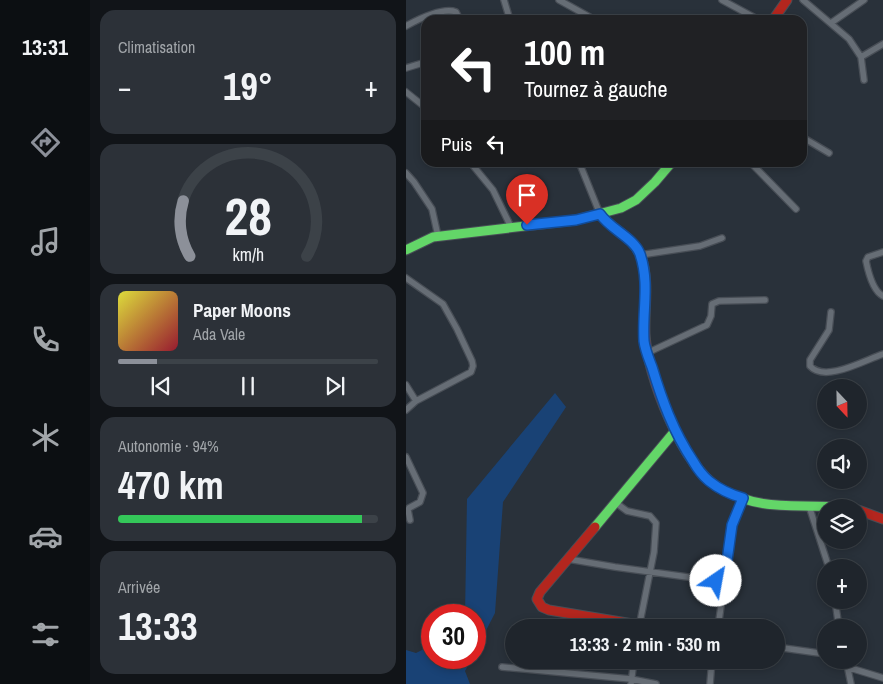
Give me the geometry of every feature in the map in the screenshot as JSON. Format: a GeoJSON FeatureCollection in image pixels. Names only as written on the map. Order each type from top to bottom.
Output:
{"type":"FeatureCollection","features":[{"type":"Feature","properties":{"kind":"street"},"geometry":{"type":"LineString","coordinates":[[504,0],[508,15]]}},
{"type":"Feature","properties":{"kind":"street"},"geometry":{"type":"LineString","coordinates":[[559,0],[586,15]]}},
{"type":"Feature","properties":{"kind":"street"},"geometry":{"type":"LineString","coordinates":[[722,0],[750,15]]}},
{"type":"Feature","properties":{"kind":"street"},"geometry":{"type":"LineString","coordinates":[[776,15],[787,0]]}},
{"type":"Feature","properties":{"kind":"street"},"geometry":{"type":"LineString","coordinates":[[803,0],[849,39],[861,57],[864,80]]}},
{"type":"Feature","properties":{"kind":"street"},"geometry":{"type":"LineString","coordinates":[[831,23],[864,0]]}},
{"type":"Feature","properties":{"kind":"street"},"geometry":{"type":"LineString","coordinates":[[432,15],[447,10],[456,12],[458,15]]}},
{"type":"Feature","properties":{"kind":"street"},"geometry":{"type":"LineString","coordinates":[[406,26],[421,19]]}},
{"type":"Feature","properties":{"kind":"street"},"geometry":{"type":"LineString","coordinates":[[861,57],[883,44]]}},
{"type":"Feature","properties":{"kind":"street"},"geometry":{"type":"LineString","coordinates":[[406,68],[421,64]]}},
{"type":"Feature","properties":{"kind":"street"},"geometry":{"type":"LineString","coordinates":[[406,92],[421,104]]}},
{"type":"Feature","properties":{"kind":"street"},"geometry":{"type":"LineString","coordinates":[[807,140],[829,152]]}},
{"type":"Feature","properties":{"kind":"street"},"geometry":{"type":"LineString","coordinates":[[474,167],[493,190],[511,227]]}},
{"type":"Feature","properties":{"kind":"street"},"geometry":{"type":"LineString","coordinates":[[581,167],[604,221],[637,247],[646,285],[644,342],[647,353],[660,394],[675,431],[698,468],[708,481],[734,495],[760,504],[789,507],[817,506]]}},
{"type":"Feature","properties":{"kind":"street"},"geometry":{"type":"LineString","coordinates":[[406,250],[438,236],[576,220],[621,208],[636,200],[656,182],[668,167]]}},
{"type":"Feature","properties":{"kind":"street"},"geometry":{"type":"LineString","coordinates":[[755,167],[796,209]]}},
{"type":"Feature","properties":{"kind":"street"},"geometry":{"type":"LineString","coordinates":[[406,174],[414,182],[432,209],[438,236]]}},
{"type":"Feature","properties":{"kind":"street"},"geometry":{"type":"LineString","coordinates":[[640,255],[700,246],[722,238]]}},
{"type":"Feature","properties":{"kind":"street"},"geometry":{"type":"LineString","coordinates":[[883,252],[868,257],[866,261],[876,290],[883,296]]}},
{"type":"Feature","properties":{"kind":"street"},"geometry":{"type":"LineString","coordinates":[[406,278],[443,304],[458,329],[473,366],[471,372],[416,401],[406,410]]}},
{"type":"Feature","properties":{"kind":"street"},"geometry":{"type":"LineString","coordinates":[[647,353],[707,325],[714,302],[765,300]]}},
{"type":"Feature","properties":{"kind":"street"},"geometry":{"type":"LineString","coordinates":[[831,312],[829,330],[810,360],[810,366],[814,370],[823,372],[838,371],[883,354]]}},
{"type":"Feature","properties":{"kind":"street"},"geometry":{"type":"LineString","coordinates":[[406,385],[416,401]]}},
{"type":"Feature","properties":{"kind":"street"},"geometry":{"type":"LineString","coordinates":[[600,619],[549,610],[539,604],[537,599],[540,592],[675,431]]}},
{"type":"Feature","properties":{"kind":"street"},"geometry":{"type":"LineString","coordinates":[[406,458],[424,493],[420,502],[409,508],[410,520]]}},
{"type":"Feature","properties":{"kind":"street"},"geometry":{"type":"LineString","coordinates":[[719,619],[732,525],[743,498]]}},
{"type":"Feature","properties":{"kind":"street"},"geometry":{"type":"LineString","coordinates":[[616,503],[627,512],[650,516],[655,521],[656,527],[640,619]]}},
{"type":"Feature","properties":{"kind":"street"},"geometry":{"type":"LineString","coordinates":[[808,506],[826,559]]}},
{"type":"Feature","properties":{"kind":"street"},"geometry":{"type":"LineString","coordinates":[[867,513],[883,519]]}},
{"type":"Feature","properties":{"kind":"street"},"geometry":{"type":"LineString","coordinates":[[568,559],[724,582]]}},
{"type":"Feature","properties":{"kind":"street"},"geometry":{"type":"LineString","coordinates":[[785,648],[817,653]]}},
{"type":"Feature","properties":{"kind":"street"},"geometry":{"type":"LineString","coordinates":[[502,667],[656,684]]}},
{"type":"Feature","properties":{"kind":"street"},"geometry":{"type":"LineString","coordinates":[[631,682],[633,669]]}},
{"type":"Feature","properties":{"kind":"street"},"geometry":{"type":"LineString","coordinates":[[710,684],[711,669]]}},
{"type":"Feature","properties":{"kind":"street"},"geometry":{"type":"LineString","coordinates":[[848,669],[852,684]]}},
{"type":"Feature","properties":{"kind":"street"},"geometry":{"type":"LineString","coordinates":[[854,669],[883,678]]}},
{"type":"Feature","properties":{"kind":"shaded area"},"geometry":{"type":"Polygon","coordinates":[[[555,393],[566,407],[503,502],[495,613],[486,631],[486,604],[465,604],[467,499],[555,393]]]}},
{"type":"Feature","properties":{"kind":"shaded area"},"geometry":{"type":"Polygon","coordinates":[[[406,650],[416,653],[421,650],[421,669],[466,669],[465,671],[470,684],[406,684],[406,650]]]}},
{"type":"Feature","properties":{"kind":"traffic: fast"},"geometry":{"type":"LineString","coordinates":[[406,250],[433,237],[576,220],[621,208],[636,200],[668,167]]}},
{"type":"Feature","properties":{"kind":"traffic: fast"},"geometry":{"type":"LineString","coordinates":[[595,527],[675,431]]}},
{"type":"Feature","properties":{"kind":"traffic: fast"},"geometry":{"type":"LineString","coordinates":[[719,488],[736,496],[767,504],[817,506]]}},
{"type":"Feature","properties":{"kind":"traffic: jam"},"geometry":{"type":"LineString","coordinates":[[776,15],[787,0]]}},
{"type":"Feature","properties":{"kind":"traffic: jam"},"geometry":{"type":"LineString","coordinates":[[600,214],[627,237],[640,254],[646,283],[645,334],[652,372],[669,418],[680,440],[705,477],[719,488]]}},
{"type":"Feature","properties":{"kind":"traffic: jam"},"geometry":{"type":"LineString","coordinates":[[867,513],[883,519]]}},
{"type":"Feature","properties":{"kind":"traffic: jam"},"geometry":{"type":"LineString","coordinates":[[595,527],[540,592],[537,599],[542,607],[549,610],[603,619]]}},
{"type":"Feature","properties":{"kind":"route"},"geometry":{"type":"LineString","coordinates":[[527,225],[576,220],[600,214],[604,221],[637,247],[646,285],[644,342],[670,421],[682,445],[708,481],[743,498],[732,525],[724,582],[716,581]]}}]}
